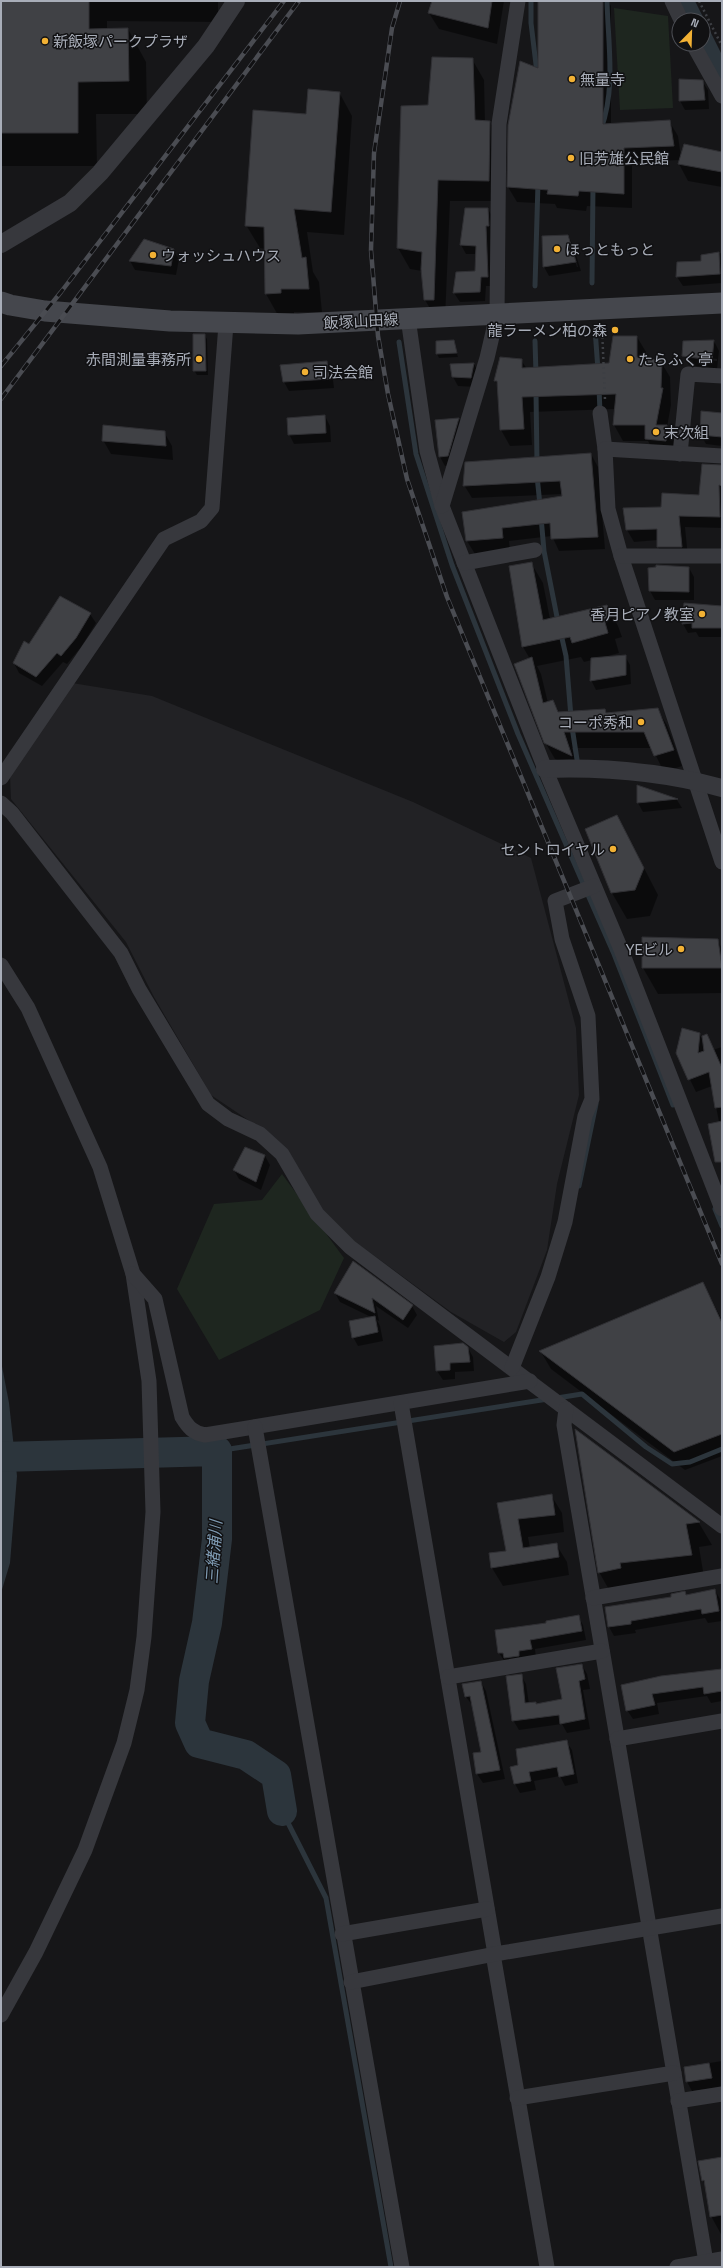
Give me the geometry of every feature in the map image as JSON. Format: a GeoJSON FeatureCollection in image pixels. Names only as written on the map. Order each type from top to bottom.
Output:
{"type":"FeatureCollection","features":[{"type":"Feature","properties":{"kind":"main road","name":"飯塚山田線"},"geometry":{"type":"LineString","coordinates":[[1,302],[10,305],[52,311],[226,324],[298,324],[722,303]]}},
{"type":"Feature","properties":{"kind":"street"},"geometry":{"type":"LineString","coordinates":[[1,244],[70,203],[100,173],[206,46],[236,1]]}},
{"type":"Feature","properties":{"kind":"street"},"geometry":{"type":"LineString","coordinates":[[442,506],[487,358],[496,315],[499,124],[518,1]]}},
{"type":"Feature","properties":{"kind":"street"},"geometry":{"type":"LineString","coordinates":[[672,1],[677,12]]}},
{"type":"Feature","properties":{"kind":"street"},"geometry":{"type":"LineString","coordinates":[[697,52],[722,96]]}},
{"type":"Feature","properties":{"kind":"street"},"geometry":{"type":"LineString","coordinates":[[408,318],[427,451],[442,506],[545,769],[588,888],[722,1209]]}},
{"type":"Feature","properties":{"kind":"street"},"geometry":{"type":"LineString","coordinates":[[1,778],[164,538],[201,521],[212,508],[226,324]]}},
{"type":"Feature","properties":{"kind":"street"},"geometry":{"type":"LineString","coordinates":[[680,454],[688,374],[722,376]]}},
{"type":"Feature","properties":{"kind":"street"},"geometry":{"type":"LineString","coordinates":[[600,413],[605,450],[608,508],[621,556],[722,862]]}},
{"type":"Feature","properties":{"kind":"street"},"geometry":{"type":"LineString","coordinates":[[605,450],[722,456]]}},
{"type":"Feature","properties":{"kind":"street"},"geometry":{"type":"LineString","coordinates":[[464,563],[535,550]]}},
{"type":"Feature","properties":{"kind":"street"},"geometry":{"type":"LineString","coordinates":[[621,556],[722,556]]}},
{"type":"Feature","properties":{"kind":"street"},"geometry":{"type":"LineString","coordinates":[[545,769],[578,768],[645,772],[695,780],[722,788]]}},
{"type":"Feature","properties":{"kind":"street"},"geometry":{"type":"LineString","coordinates":[[1,803],[12,813],[121,953],[139,989],[208,1104],[228,1119],[260,1134],[282,1154],[317,1214],[350,1247],[722,1526]]}},
{"type":"Feature","properties":{"kind":"street"},"geometry":{"type":"LineString","coordinates":[[512,1368],[548,1277],[565,1222],[585,1116],[592,1099],[588,1016],[562,939],[555,901],[588,888]]}},
{"type":"Feature","properties":{"kind":"street"},"geometry":{"type":"LineString","coordinates":[[1,965],[28,1008],[100,1167],[134,1274],[149,1381],[153,1512],[149,1593],[137,1690],[124,1743],[85,1850],[36,1952],[1,2015]]}},
{"type":"Feature","properties":{"kind":"street"},"geometry":{"type":"LineString","coordinates":[[134,1274],[155,1299],[182,1417],[188,1428],[198,1434],[206,1435],[530,1381]]}},
{"type":"Feature","properties":{"kind":"street"},"geometry":{"type":"LineString","coordinates":[[401,1403],[487,1909],[517,2098],[547,2267]]}},
{"type":"Feature","properties":{"kind":"street"},"geometry":{"type":"LineString","coordinates":[[566,1409],[564,1425],[706,2262]]}},
{"type":"Feature","properties":{"kind":"street"},"geometry":{"type":"LineString","coordinates":[[255,1427],[342,1934],[402,2267]]}},
{"type":"Feature","properties":{"kind":"street"},"geometry":{"type":"LineString","coordinates":[[593,1598],[722,1576]]}},
{"type":"Feature","properties":{"kind":"street"},"geometry":{"type":"LineString","coordinates":[[448,1677],[602,1651]]}},
{"type":"Feature","properties":{"kind":"street"},"geometry":{"type":"LineString","coordinates":[[617,1739],[722,1721]]}},
{"type":"Feature","properties":{"kind":"street"},"geometry":{"type":"LineString","coordinates":[[342,1934],[487,1909]]}},
{"type":"Feature","properties":{"kind":"street"},"geometry":{"type":"LineString","coordinates":[[351,1982],[494,1954],[722,1916]]}},
{"type":"Feature","properties":{"kind":"street"},"geometry":{"type":"LineString","coordinates":[[517,2098],[674,2073]]}},
{"type":"Feature","properties":{"kind":"street"},"geometry":{"type":"LineString","coordinates":[[678,2101],[722,2094]]}},
{"type":"Feature","properties":{"kind":"street"},"geometry":{"type":"LineString","coordinates":[[677,2267],[722,2259]]}},
{"type":"Feature","properties":{"kind":"path"},"geometry":{"type":"LineString","coordinates":[[699,1],[722,46]]}},
{"type":"Feature","properties":{"kind":"path"},"geometry":{"type":"LineString","coordinates":[[600,413],[606,413],[601,324]]}},
{"type":"Feature","properties":{"kind":"shaded area"},"geometry":{"type":"Polygon","coordinates":[[[675,1],[695,1],[700,12],[681,12],[675,1]]]}},
{"type":"Feature","properties":{"kind":"shaded area"},"geometry":{"type":"Polygon","coordinates":[[[614,8],[668,16],[673,108],[620,110],[614,8]]]}},
{"type":"Feature","properties":{"kind":"shaded area"},"geometry":{"type":"Polygon","coordinates":[[[711,33],[722,55],[722,88],[702,52],[711,52],[711,33]]]}},
{"type":"Feature","properties":{"kind":"shaded area"},"geometry":{"type":"Polygon","coordinates":[[[72,683],[152,696],[413,802],[531,858],[576,1028],[579,1095],[557,1184],[547,1250],[516,1332],[504,1342],[451,1312],[350,1238],[322,1210],[275,1138],[211,1095],[154,997],[126,942],[11,799],[10,776],[72,683]]]}},
{"type":"Feature","properties":{"kind":"shaded area"},"geometry":{"type":"Polygon","coordinates":[[[282,1174],[344,1258],[320,1310],[219,1360],[177,1289],[214,1204],[262,1200],[282,1174]]]}},
{"type":"Feature","properties":{"kind":"shaded area"},"geometry":{"type":"Polygon","coordinates":[[[1,1361],[9,1403],[17,1476],[10,1563],[1,1593],[1,1361]]]}},
{"type":"Feature","properties":{"kind":"building","name":"新飯塚パークプラザ"},"geometry":{"type":"Polygon","coordinates":[[[1,1],[89,1],[89,29],[128,28],[129,81],[78,82],[78,133],[1,133],[1,1]]]}},
{"type":"Feature","properties":{"kind":"building"},"geometry":{"type":"Polygon","coordinates":[[[432,1],[492,1],[488,28],[428,13],[432,1]]]}},
{"type":"Feature","properties":{"kind":"building"},"geometry":{"type":"Polygon","coordinates":[[[538,1],[603,1],[603,124],[670,120],[674,146],[624,148],[624,194],[579,191],[578,196],[547,194],[548,190],[507,187],[508,125],[520,61],[538,68],[538,1]]]}},
{"type":"Feature","properties":{"kind":"building"},"geometry":{"type":"Polygon","coordinates":[[[432,57],[473,58],[475,120],[490,121],[489,181],[438,180],[434,300],[424,300],[421,269],[422,252],[397,248],[401,106],[428,105],[432,57]]]}},
{"type":"Feature","properties":{"kind":"building"},"geometry":{"type":"Polygon","coordinates":[[[679,79],[703,80],[705,100],[679,101],[679,79]]]}},
{"type":"Feature","properties":{"kind":"building"},"geometry":{"type":"Polygon","coordinates":[[[308,89],[340,92],[331,212],[294,209],[302,258],[306,257],[309,289],[281,289],[281,293],[265,294],[264,227],[245,226],[253,110],[306,114],[308,89]]]}},
{"type":"Feature","properties":{"kind":"building"},"geometry":{"type":"Polygon","coordinates":[[[684,144],[722,152],[722,172],[678,164],[684,144]]]}},
{"type":"Feature","properties":{"kind":"building"},"geometry":{"type":"Polygon","coordinates":[[[465,208],[488,208],[489,226],[486,226],[488,277],[481,277],[480,292],[453,293],[456,272],[475,271],[476,246],[460,245],[465,208]]]}},
{"type":"Feature","properties":{"kind":"building","name":"ほっともっと"},"geometry":{"type":"Polygon","coordinates":[[[568,235],[576,262],[543,267],[542,236],[568,235]]]}},
{"type":"Feature","properties":{"kind":"building","name":"ウォッシュハウス"},"geometry":{"type":"Polygon","coordinates":[[[144,239],[174,249],[171,266],[129,261],[144,239]]]}},
{"type":"Feature","properties":{"kind":"building"},"geometry":{"type":"Polygon","coordinates":[[[719,252],[720,274],[676,277],[677,262],[701,261],[701,255],[719,252]]]}},
{"type":"Feature","properties":{"kind":"building","name":"赤間測量事務所"},"geometry":{"type":"Polygon","coordinates":[[[193,334],[205,334],[206,371],[193,371],[193,334]]]}},
{"type":"Feature","properties":{"kind":"building"},"geometry":{"type":"Polygon","coordinates":[[[613,336],[637,336],[637,357],[662,361],[661,388],[663,388],[656,425],[667,425],[666,441],[645,439],[645,425],[613,425],[616,394],[522,397],[524,429],[500,430],[497,381],[494,381],[500,357],[522,359],[522,368],[609,363],[613,336]]]}},
{"type":"Feature","properties":{"kind":"building"},"geometry":{"type":"Polygon","coordinates":[[[454,340],[457,353],[436,354],[436,341],[454,340]]]}},
{"type":"Feature","properties":{"kind":"building"},"geometry":{"type":"Polygon","coordinates":[[[714,340],[712,360],[682,356],[683,341],[714,340]]]}},
{"type":"Feature","properties":{"kind":"building","name":"司法会館"},"geometry":{"type":"Polygon","coordinates":[[[327,361],[329,379],[283,382],[280,365],[327,361]]]}},
{"type":"Feature","properties":{"kind":"building"},"geometry":{"type":"Polygon","coordinates":[[[474,363],[471,378],[452,377],[450,364],[474,363]]]}},
{"type":"Feature","properties":{"kind":"building"},"geometry":{"type":"Polygon","coordinates":[[[701,411],[722,413],[722,437],[700,435],[701,411]]]}},
{"type":"Feature","properties":{"kind":"building"},"geometry":{"type":"Polygon","coordinates":[[[325,415],[326,433],[288,435],[287,418],[325,415]]]}},
{"type":"Feature","properties":{"kind":"building"},"geometry":{"type":"Polygon","coordinates":[[[459,418],[448,456],[439,457],[435,420],[459,418]]]}},
{"type":"Feature","properties":{"kind":"building"},"geometry":{"type":"Polygon","coordinates":[[[103,425],[165,431],[166,446],[102,441],[103,425]]]}},
{"type":"Feature","properties":{"kind":"building"},"geometry":{"type":"Polygon","coordinates":[[[591,453],[598,537],[551,539],[550,523],[502,528],[503,538],[466,541],[462,512],[562,496],[560,481],[463,486],[465,462],[591,453]]]}},
{"type":"Feature","properties":{"kind":"building"},"geometry":{"type":"Polygon","coordinates":[[[702,464],[722,465],[722,486],[719,485],[720,517],[679,516],[682,547],[657,547],[657,529],[626,530],[623,508],[661,507],[662,493],[699,495],[702,464]]]}},
{"type":"Feature","properties":{"kind":"building"},"geometry":{"type":"Polygon","coordinates":[[[532,562],[543,620],[607,605],[611,617],[604,619],[608,633],[572,643],[570,637],[522,647],[509,566],[532,562]]]}},
{"type":"Feature","properties":{"kind":"building"},"geometry":{"type":"Polygon","coordinates":[[[656,565],[689,567],[689,592],[649,591],[648,568],[656,567],[656,565]]]}},
{"type":"Feature","properties":{"kind":"building"},"geometry":{"type":"Polygon","coordinates":[[[60,596],[91,613],[76,638],[61,656],[57,653],[36,677],[13,663],[24,641],[29,644],[60,596]]]}},
{"type":"Feature","properties":{"kind":"building","name":"香月ピアノ教室"},"geometry":{"type":"Polygon","coordinates":[[[684,603],[722,606],[722,628],[692,628],[692,623],[682,624],[684,603]]]}},
{"type":"Feature","properties":{"kind":"building"},"geometry":{"type":"Polygon","coordinates":[[[626,655],[626,675],[590,681],[591,658],[626,655]]]}},
{"type":"Feature","properties":{"kind":"building"},"geometry":{"type":"Polygon","coordinates":[[[532,657],[543,703],[553,700],[558,712],[605,709],[606,713],[658,708],[674,750],[654,756],[644,732],[564,732],[572,756],[544,743],[514,664],[532,657]]]}},
{"type":"Feature","properties":{"kind":"building"},"geometry":{"type":"Polygon","coordinates":[[[637,785],[678,799],[637,803],[637,785]]]}},
{"type":"Feature","properties":{"kind":"building","name":"セントロイヤル"},"geometry":{"type":"Polygon","coordinates":[[[617,815],[644,868],[635,890],[611,893],[585,829],[617,815]]]}},
{"type":"Feature","properties":{"kind":"building","name":"YEビル"},"geometry":{"type":"Polygon","coordinates":[[[642,937],[718,939],[722,968],[642,968],[642,937]]]}},
{"type":"Feature","properties":{"kind":"building"},"geometry":{"type":"Polygon","coordinates":[[[682,1028],[700,1033],[698,1053],[704,1051],[702,1036],[707,1034],[722,1068],[722,1107],[715,1108],[709,1072],[688,1080],[676,1053],[682,1028]]]}},
{"type":"Feature","properties":{"kind":"building"},"geometry":{"type":"Polygon","coordinates":[[[722,1121],[722,1162],[715,1162],[708,1124],[722,1121]]]}},
{"type":"Feature","properties":{"kind":"building"},"geometry":{"type":"Polygon","coordinates":[[[245,1147],[265,1155],[256,1182],[233,1170],[245,1147]]]}},
{"type":"Feature","properties":{"kind":"building"},"geometry":{"type":"Polygon","coordinates":[[[353,1261],[413,1305],[403,1320],[372,1298],[375,1313],[334,1293],[353,1261]]]}},
{"type":"Feature","properties":{"kind":"building"},"geometry":{"type":"Polygon","coordinates":[[[703,1282],[722,1323],[722,1434],[674,1452],[539,1351],[703,1282]]]}},
{"type":"Feature","properties":{"kind":"building"},"geometry":{"type":"Polygon","coordinates":[[[375,1316],[378,1332],[352,1338],[349,1321],[375,1316]]]}},
{"type":"Feature","properties":{"kind":"building"},"geometry":{"type":"Polygon","coordinates":[[[463,1343],[468,1347],[470,1362],[450,1363],[450,1370],[436,1371],[434,1346],[463,1343]]]}},
{"type":"Feature","properties":{"kind":"building"},"geometry":{"type":"Polygon","coordinates":[[[575,1429],[700,1522],[686,1524],[692,1555],[620,1563],[621,1568],[598,1573],[575,1429]]]}},
{"type":"Feature","properties":{"kind":"building"},"geometry":{"type":"Polygon","coordinates":[[[552,1494],[555,1515],[518,1519],[523,1548],[557,1543],[559,1557],[491,1568],[489,1553],[506,1551],[497,1503],[552,1494]]]}},
{"type":"Feature","properties":{"kind":"building"},"geometry":{"type":"Polygon","coordinates":[[[715,1589],[719,1611],[702,1614],[701,1609],[631,1621],[631,1624],[608,1627],[605,1607],[671,1597],[671,1594],[685,1591],[686,1595],[715,1589]]]}},
{"type":"Feature","properties":{"kind":"building"},"geometry":{"type":"Polygon","coordinates":[[[579,1615],[582,1631],[530,1640],[532,1649],[519,1651],[519,1656],[504,1658],[503,1653],[498,1653],[495,1630],[546,1623],[546,1621],[579,1615]]]}},
{"type":"Feature","properties":{"kind":"building"},"geometry":{"type":"Polygon","coordinates":[[[582,1664],[585,1679],[579,1681],[585,1719],[560,1724],[559,1715],[512,1721],[506,1676],[522,1674],[525,1703],[536,1702],[536,1704],[562,1699],[556,1668],[582,1664]]]}},
{"type":"Feature","properties":{"kind":"building"},"geometry":{"type":"Polygon","coordinates":[[[722,1669],[722,1691],[704,1694],[703,1687],[652,1694],[655,1705],[626,1711],[621,1685],[661,1676],[722,1669]]]}},
{"type":"Feature","properties":{"kind":"building"},"geometry":{"type":"Polygon","coordinates":[[[481,1681],[500,1770],[476,1774],[473,1753],[481,1752],[470,1696],[465,1697],[462,1684],[481,1681]]]}},
{"type":"Feature","properties":{"kind":"building"},"geometry":{"type":"Polygon","coordinates":[[[567,1740],[574,1774],[559,1777],[557,1767],[529,1772],[531,1781],[514,1784],[510,1767],[518,1765],[516,1749],[567,1740]]]}},
{"type":"Feature","properties":{"kind":"building"},"geometry":{"type":"Polygon","coordinates":[[[709,2063],[712,2078],[686,2082],[684,2067],[709,2063]]]}},
{"type":"Feature","properties":{"kind":"building"},"geometry":{"type":"Polygon","coordinates":[[[722,2157],[722,2215],[710,2217],[704,2180],[702,2181],[698,2161],[722,2157]]]}},
{"type":"Feature","properties":{"kind":"waterway"},"geometry":{"type":"LineString","coordinates":[[531,1],[531,23],[537,73]]}},
{"type":"Feature","properties":{"kind":"waterway"},"geometry":{"type":"LineString","coordinates":[[601,129],[606,114],[610,82],[607,1]]}},
{"type":"Feature","properties":{"kind":"waterway"},"geometry":{"type":"LineString","coordinates":[[535,286],[538,183]]}},
{"type":"Feature","properties":{"kind":"waterway"},"geometry":{"type":"LineString","coordinates":[[592,283],[593,186]]}},
{"type":"Feature","properties":{"kind":"waterway"},"geometry":{"type":"LineString","coordinates":[[595,329],[598,370]]}},
{"type":"Feature","properties":{"kind":"waterway"},"geometry":{"type":"LineString","coordinates":[[535,341],[536,374]]}},
{"type":"Feature","properties":{"kind":"waterway"},"geometry":{"type":"LineString","coordinates":[[399,342],[416,454],[452,565],[518,734],[585,888]]}},
{"type":"Feature","properties":{"kind":"waterway"},"geometry":{"type":"LineString","coordinates":[[599,388],[600,412]]}},
{"type":"Feature","properties":{"kind":"waterway"},"geometry":{"type":"LineString","coordinates":[[536,392],[537,464]]}},
{"type":"Feature","properties":{"kind":"waterway"},"geometry":{"type":"LineString","coordinates":[[537,476],[540,505]]}},
{"type":"Feature","properties":{"kind":"waterway"},"geometry":{"type":"LineString","coordinates":[[541,517],[544,551],[558,622]]}},
{"type":"Feature","properties":{"kind":"waterway"},"geometry":{"type":"LineString","coordinates":[[561,634],[566,656],[571,717]]}},
{"type":"Feature","properties":{"kind":"waterway"},"geometry":{"type":"LineString","coordinates":[[572,727],[578,766]]}},
{"type":"Feature","properties":{"kind":"waterway"},"geometry":{"type":"LineString","coordinates":[[588,895],[614,954],[673,1105]]}},
{"type":"Feature","properties":{"kind":"waterway"},"geometry":{"type":"LineString","coordinates":[[579,1186],[596,1104]]}},
{"type":"Feature","properties":{"kind":"waterway"},"geometry":{"type":"LineString","coordinates":[[715,1209],[722,1226]]}},
{"type":"Feature","properties":{"kind":"waterway"},"geometry":{"type":"LineString","coordinates":[[557,1398],[582,1394],[646,1447],[672,1464],[690,1462],[722,1449]]}},
{"type":"Feature","properties":{"kind":"waterway"},"geometry":{"type":"LineString","coordinates":[[217,1451],[548,1399]]}},
{"type":"Feature","properties":{"kind":"waterway","name":"三緒浦川"},"geometry":{"type":"LineString","coordinates":[[1,1457],[217,1451],[217,1539],[207,1623],[194,1681],[190,1723],[199,1743],[246,1755],[276,1775],[282,1811]]}},
{"type":"Feature","properties":{"kind":"waterway"},"geometry":{"type":"LineString","coordinates":[[282,1811],[326,1898],[391,2267]]}},
{"type":"Feature","properties":{"kind":"railway"},"geometry":{"type":"LineString","coordinates":[[1,366],[61,292],[284,1]]}},
{"type":"Feature","properties":{"kind":"railway"},"geometry":{"type":"LineString","coordinates":[[1,399],[299,1]]}},
{"type":"Feature","properties":{"kind":"railway"},"geometry":{"type":"LineString","coordinates":[[400,1],[392,28],[374,153],[371,250],[378,336],[388,394],[407,479],[447,597],[722,1264]]}},
{"type":"Feature","properties":{"kind":"place","name":"新飯塚パークプラザ"},"geometry":{"type":"Point","coordinates":[45,41]}},
{"type":"Feature","properties":{"kind":"place","name":"無量寺"},"geometry":{"type":"Point","coordinates":[572,79]}},
{"type":"Feature","properties":{"kind":"place","name":"旧芳雄公民館"},"geometry":{"type":"Point","coordinates":[571,158]}},
{"type":"Feature","properties":{"kind":"place","name":"ほっともっと"},"geometry":{"type":"Point","coordinates":[557,249]}},
{"type":"Feature","properties":{"kind":"place","name":"ウォッシュハウス"},"geometry":{"type":"Point","coordinates":[153,255]}},
{"type":"Feature","properties":{"kind":"place","name":"龍ラーメン柏の森"},"geometry":{"type":"Point","coordinates":[615,330]}},
{"type":"Feature","properties":{"kind":"place","name":"赤間測量事務所"},"geometry":{"type":"Point","coordinates":[199,359]}},
{"type":"Feature","properties":{"kind":"place","name":"たらふく亭"},"geometry":{"type":"Point","coordinates":[630,359]}},
{"type":"Feature","properties":{"kind":"place","name":"司法会館"},"geometry":{"type":"Point","coordinates":[305,372]}},
{"type":"Feature","properties":{"kind":"place","name":"末次組"},"geometry":{"type":"Point","coordinates":[656,432]}},
{"type":"Feature","properties":{"kind":"place","name":"香月ピアノ教室"},"geometry":{"type":"Point","coordinates":[702,614]}},
{"type":"Feature","properties":{"kind":"place","name":"コーポ秀和"},"geometry":{"type":"Point","coordinates":[641,722]}},
{"type":"Feature","properties":{"kind":"place","name":"セントロイヤル"},"geometry":{"type":"Point","coordinates":[613,849]}},
{"type":"Feature","properties":{"kind":"place","name":"YEビル"},"geometry":{"type":"Point","coordinates":[681,949]}}]}
